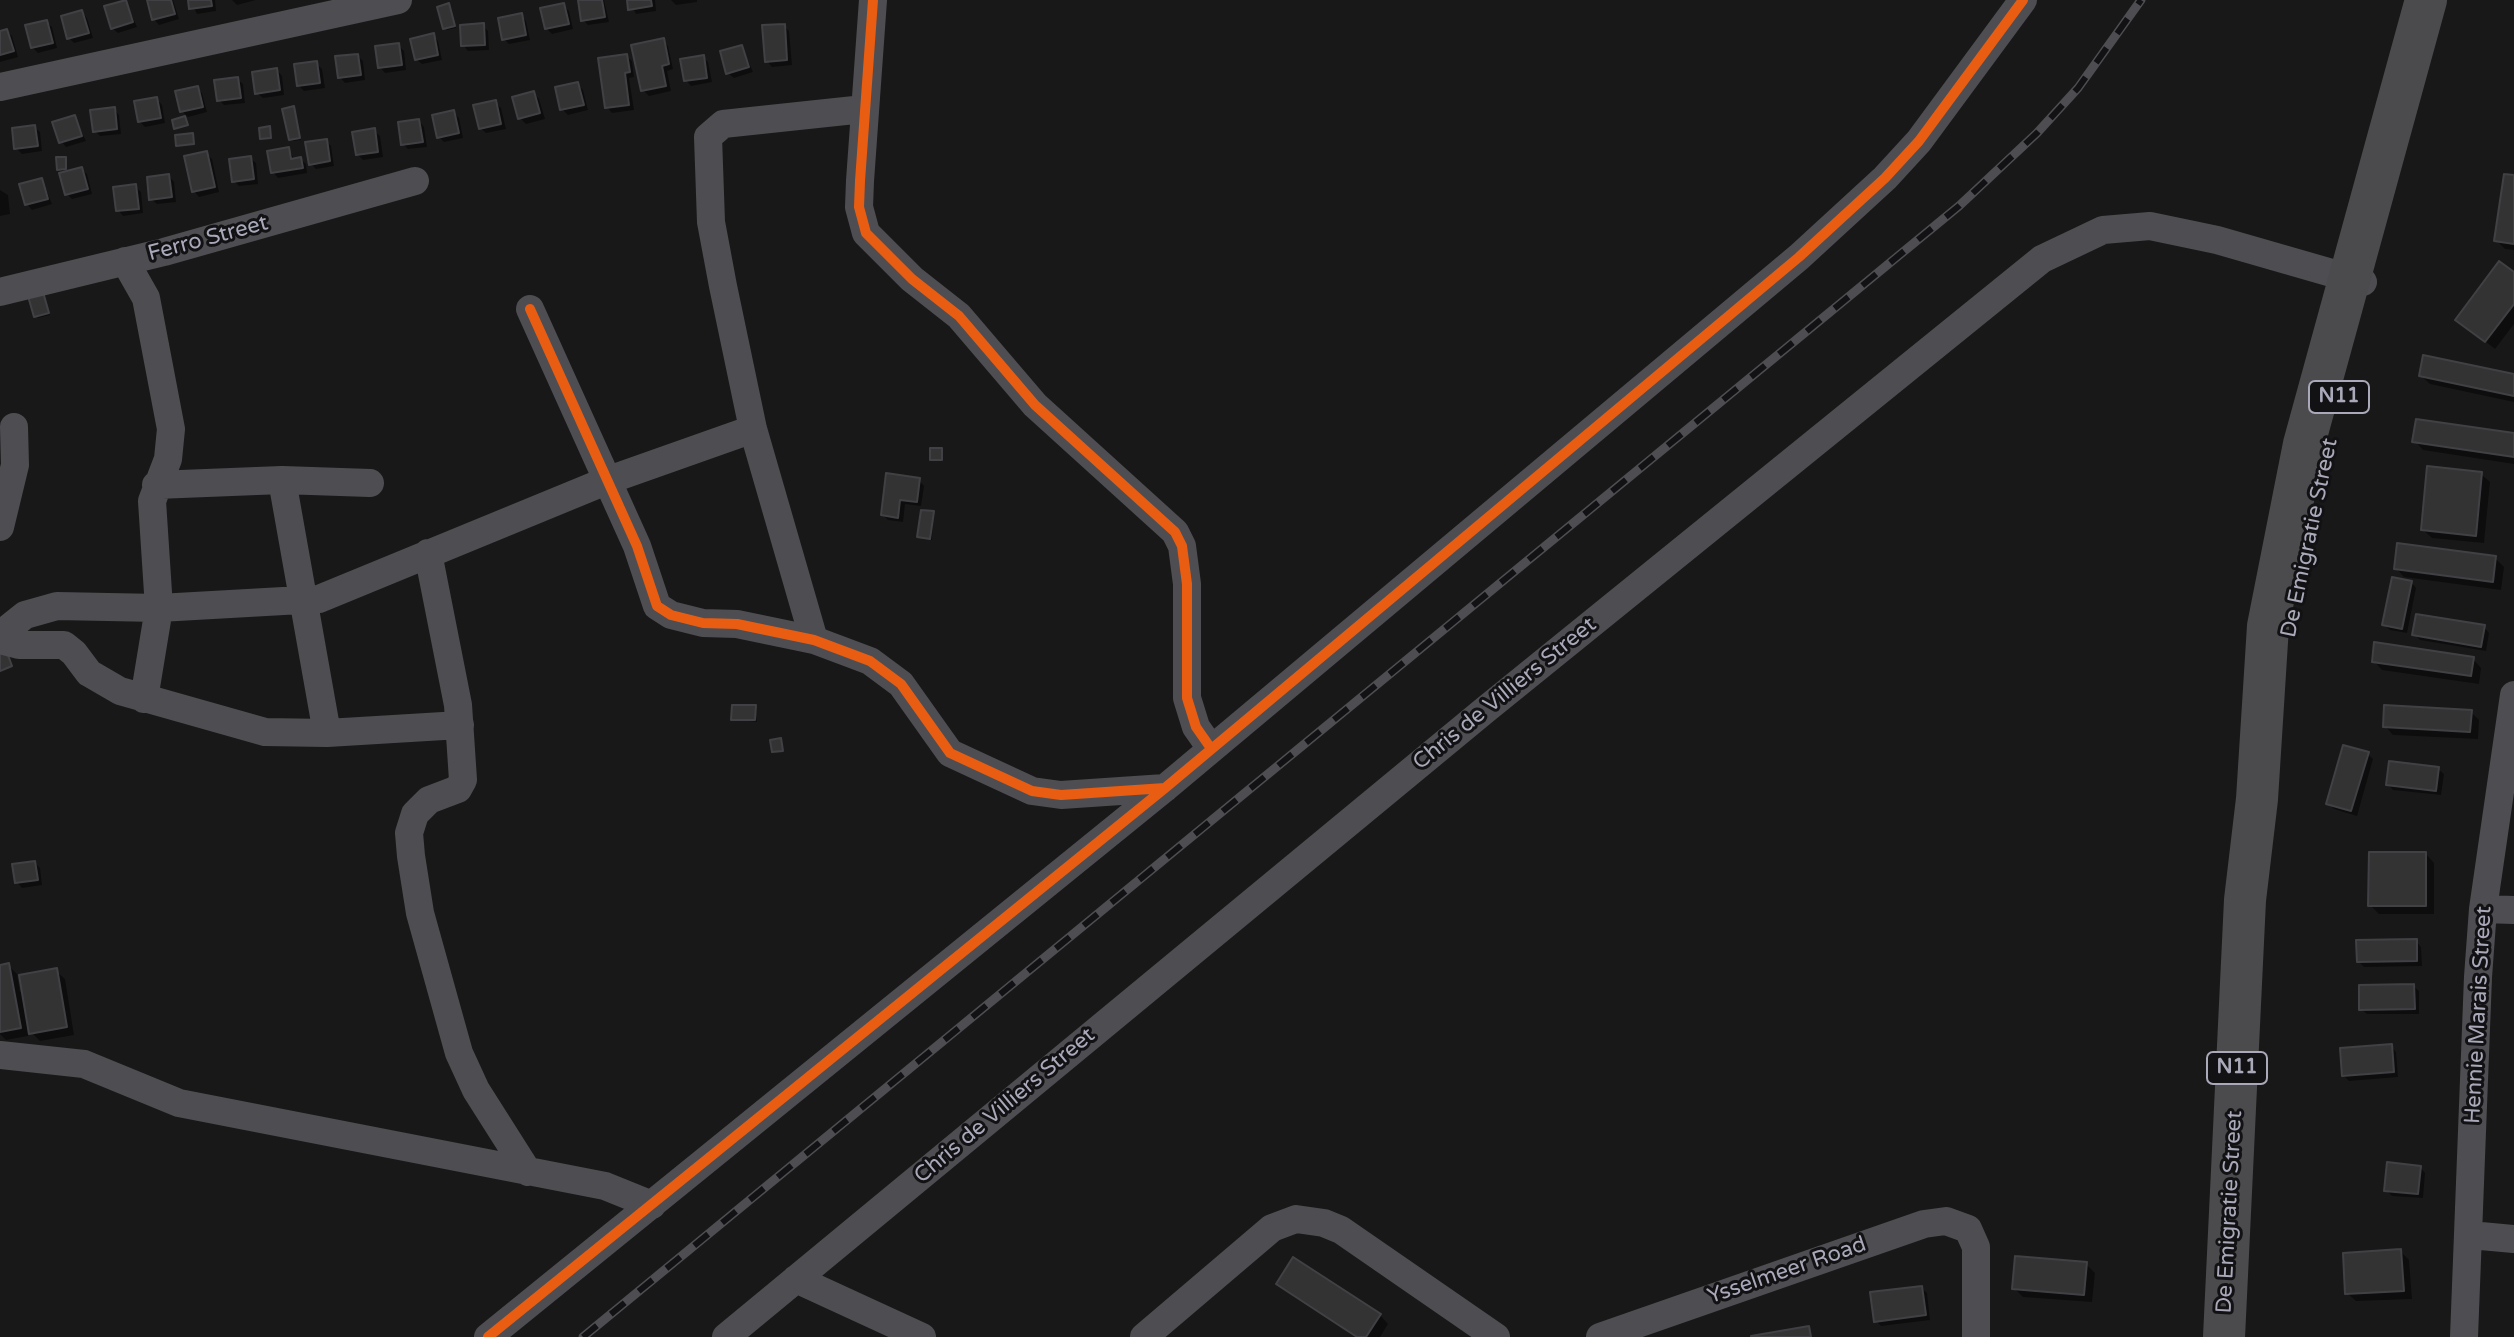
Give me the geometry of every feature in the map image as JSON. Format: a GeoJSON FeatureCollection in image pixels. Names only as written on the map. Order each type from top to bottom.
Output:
{"type":"FeatureCollection","features":[{"type":"Feature","properties":{"kind":"highway","name":"De Emigratie Street"},"geometry":{"type":"LineString","coordinates":[[2224,1337],[2245,900],[2257,799],[2355,280],[2426,0]]}},
{"type":"Feature","properties":{"kind":"highway","name":"De Emigratie Street"},"geometry":{"type":"LineString","coordinates":[[2355,280],[2443,0]]}},
{"type":"Feature","properties":{"kind":"street"},"geometry":{"type":"LineString","coordinates":[[0,87],[398,0]]}},
{"type":"Feature","properties":{"kind":"street"},"geometry":{"type":"LineString","coordinates":[[873,0],[859,207],[866,233],[912,279],[959,316],[1035,405],[1175,532],[1182,546],[1187,584],[1187,698],[1196,727],[1210,747]]}},
{"type":"Feature","properties":{"kind":"street"},"geometry":{"type":"LineString","coordinates":[[488,1337],[1165,788],[1210,747],[1799,257],[1885,178],[1919,141],[2023,0]]}},
{"type":"Feature","properties":{"kind":"street"},"geometry":{"type":"LineString","coordinates":[[814,640],[753,429],[711,222],[708,137],[723,124],[864,109]]}},
{"type":"Feature","properties":{"kind":"street","name":"Ferro Street"},"geometry":{"type":"LineString","coordinates":[[0,292],[415,181]]}},
{"type":"Feature","properties":{"kind":"street","name":"Chris de Villiers Street"},"geometry":{"type":"LineString","coordinates":[[726,1337],[1827,430],[2042,259],[2103,230],[2150,226],[2217,240],[2355,280]]}},
{"type":"Feature","properties":{"kind":"street"},"geometry":{"type":"LineString","coordinates":[[125,261],[146,298],[169,414],[171,446],[156,485],[151,518],[159,608],[144,699]]}},
{"type":"Feature","properties":{"kind":"street"},"geometry":{"type":"LineString","coordinates":[[530,309],[637,546],[657,606],[671,615],[703,623],[737,624],[814,640],[870,661],[901,684],[950,753],[1032,791],[1061,795],[1165,788]]}},
{"type":"Feature","properties":{"kind":"street"},"geometry":{"type":"LineString","coordinates":[[0,527],[15,465],[14,427]]}},
{"type":"Feature","properties":{"kind":"street"},"geometry":{"type":"LineString","coordinates":[[460,725],[327,733],[265,732],[144,699],[97,679],[64,645],[19,645],[0,638],[25,615],[57,606],[159,608],[304,601],[333,595],[606,481],[753,429]]}},
{"type":"Feature","properties":{"kind":"street"},"geometry":{"type":"LineString","coordinates":[[156,485],[282,480],[370,483]]}},
{"type":"Feature","properties":{"kind":"street"},"geometry":{"type":"LineString","coordinates":[[282,480],[327,733]]}},
{"type":"Feature","properties":{"kind":"street"},"geometry":{"type":"LineString","coordinates":[[428,553],[460,725],[463,783],[429,800],[415,814],[409,833],[420,913],[459,1053],[476,1090],[528,1172]]}},
{"type":"Feature","properties":{"kind":"street","name":"Hennie Marais Street"},"geometry":{"type":"LineString","coordinates":[[2464,1337],[2483,909],[2514,695]]}},
{"type":"Feature","properties":{"kind":"street"},"geometry":{"type":"LineString","coordinates":[[2483,909],[2514,910]]}},
{"type":"Feature","properties":{"kind":"street"},"geometry":{"type":"LineString","coordinates":[[0,1055],[84,1064],[179,1103],[605,1186],[652,1205]]}},
{"type":"Feature","properties":{"kind":"street"},"geometry":{"type":"LineString","coordinates":[[1144,1337],[1272,1228],[1296,1219],[1324,1223],[1341,1230],[1496,1337]]}},
{"type":"Feature","properties":{"kind":"street","name":"Ysselmeer Road"},"geometry":{"type":"LineString","coordinates":[[1600,1337],[1924,1224],[1958,1224],[1972,1236],[1978,1262],[1976,1337]]}},
{"type":"Feature","properties":{"kind":"street"},"geometry":{"type":"LineString","coordinates":[[2470,1235],[2514,1239]]}},
{"type":"Feature","properties":{"kind":"street"},"geometry":{"type":"LineString","coordinates":[[796,1279],[922,1337]]}},
{"type":"Feature","properties":{"kind":"building"},"geometry":{"type":"Polygon","coordinates":[[[126,0],[133,22],[111,29],[104,6],[126,0]]]}},
{"type":"Feature","properties":{"kind":"building"},"geometry":{"type":"Polygon","coordinates":[[[147,0],[171,0],[175,14],[152,20],[147,0]]]}},
{"type":"Feature","properties":{"kind":"building"},"geometry":{"type":"Polygon","coordinates":[[[188,0],[211,0],[212,6],[189,9],[188,0]]]}},
{"type":"Feature","properties":{"kind":"building"},"geometry":{"type":"Polygon","coordinates":[[[578,0],[602,0],[605,17],[581,21],[578,0]]]}},
{"type":"Feature","properties":{"kind":"building"},"geometry":{"type":"Polygon","coordinates":[[[627,0],[651,0],[652,6],[628,10],[627,0]]]}},
{"type":"Feature","properties":{"kind":"building"},"geometry":{"type":"Polygon","coordinates":[[[449,3],[455,26],[443,29],[437,7],[449,3]]]}},
{"type":"Feature","properties":{"kind":"building"},"geometry":{"type":"Polygon","coordinates":[[[564,3],[569,24],[545,29],[540,8],[564,3]]]}},
{"type":"Feature","properties":{"kind":"building"},"geometry":{"type":"Polygon","coordinates":[[[82,10],[89,33],[67,39],[61,16],[82,10]]]}},
{"type":"Feature","properties":{"kind":"building"},"geometry":{"type":"Polygon","coordinates":[[[522,13],[526,35],[502,40],[498,18],[522,13]]]}},
{"type":"Feature","properties":{"kind":"building"},"geometry":{"type":"Polygon","coordinates":[[[47,20],[53,43],[31,48],[25,25],[47,20]]]}},
{"type":"Feature","properties":{"kind":"building"},"geometry":{"type":"Polygon","coordinates":[[[484,23],[485,45],[461,46],[460,25],[484,23]]]}},
{"type":"Feature","properties":{"kind":"building"},"geometry":{"type":"Polygon","coordinates":[[[785,24],[787,60],[765,62],[762,25],[785,24]]]}},
{"type":"Feature","properties":{"kind":"building"},"geometry":{"type":"Polygon","coordinates":[[[7,29],[14,51],[0,55],[0,31],[7,29]]]}},
{"type":"Feature","properties":{"kind":"building"},"geometry":{"type":"Polygon","coordinates":[[[434,33],[438,55],[415,60],[410,39],[434,33]]]}},
{"type":"Feature","properties":{"kind":"building"},"geometry":{"type":"Polygon","coordinates":[[[664,38],[669,64],[662,66],[666,86],[641,91],[631,45],[664,38]]]}},
{"type":"Feature","properties":{"kind":"building"},"geometry":{"type":"Polygon","coordinates":[[[399,43],[402,65],[378,68],[375,46],[399,43]]]}},
{"type":"Feature","properties":{"kind":"building"},"geometry":{"type":"Polygon","coordinates":[[[742,45],[749,67],[726,74],[720,51],[742,45]]]}},
{"type":"Feature","properties":{"kind":"building"},"geometry":{"type":"Polygon","coordinates":[[[358,54],[361,75],[338,78],[335,56],[358,54]]]}},
{"type":"Feature","properties":{"kind":"building"},"geometry":{"type":"Polygon","coordinates":[[[627,54],[630,72],[625,73],[629,105],[605,108],[598,58],[627,54]]]}},
{"type":"Feature","properties":{"kind":"building"},"geometry":{"type":"Polygon","coordinates":[[[704,55],[707,78],[684,81],[680,59],[704,55]]]}},
{"type":"Feature","properties":{"kind":"building"},"geometry":{"type":"Polygon","coordinates":[[[317,61],[320,83],[297,86],[294,64],[317,61]]]}},
{"type":"Feature","properties":{"kind":"building"},"geometry":{"type":"Polygon","coordinates":[[[277,68],[280,90],[255,94],[252,72],[277,68]]]}},
{"type":"Feature","properties":{"kind":"building"},"geometry":{"type":"Polygon","coordinates":[[[238,77],[241,98],[217,101],[214,80],[238,77]]]}},
{"type":"Feature","properties":{"kind":"building"},"geometry":{"type":"Polygon","coordinates":[[[578,82],[584,105],[560,110],[555,87],[578,82]]]}},
{"type":"Feature","properties":{"kind":"building"},"geometry":{"type":"Polygon","coordinates":[[[198,86],[203,107],[180,112],[175,91],[198,86]]]}},
{"type":"Feature","properties":{"kind":"building"},"geometry":{"type":"Polygon","coordinates":[[[534,91],[540,113],[518,119],[512,97],[534,91]]]}},
{"type":"Feature","properties":{"kind":"building"},"geometry":{"type":"Polygon","coordinates":[[[157,97],[161,118],[138,122],[134,101],[157,97]]]}},
{"type":"Feature","properties":{"kind":"building"},"geometry":{"type":"Polygon","coordinates":[[[496,100],[501,124],[479,129],[473,105],[496,100]]]}},
{"type":"Feature","properties":{"kind":"building"},"geometry":{"type":"Polygon","coordinates":[[[294,106],[300,138],[289,140],[282,109],[294,106]]]}},
{"type":"Feature","properties":{"kind":"building"},"geometry":{"type":"Polygon","coordinates":[[[115,107],[117,129],[93,132],[90,110],[115,107]]]}},
{"type":"Feature","properties":{"kind":"building"},"geometry":{"type":"Polygon","coordinates":[[[454,110],[459,133],[437,138],[432,115],[454,110]]]}},
{"type":"Feature","properties":{"kind":"building"},"geometry":{"type":"Polygon","coordinates":[[[75,115],[82,136],[59,143],[52,122],[75,115]]]}},
{"type":"Feature","properties":{"kind":"building"},"geometry":{"type":"Polygon","coordinates":[[[185,116],[188,125],[174,129],[172,120],[185,116]]]}},
{"type":"Feature","properties":{"kind":"building"},"geometry":{"type":"Polygon","coordinates":[[[419,119],[423,142],[401,145],[398,122],[419,119]]]}},
{"type":"Feature","properties":{"kind":"building"},"geometry":{"type":"Polygon","coordinates":[[[35,125],[38,146],[14,149],[12,128],[35,125]]]}},
{"type":"Feature","properties":{"kind":"building"},"geometry":{"type":"Polygon","coordinates":[[[270,126],[271,138],[260,139],[259,128],[270,126]]]}},
{"type":"Feature","properties":{"kind":"building"},"geometry":{"type":"Polygon","coordinates":[[[375,128],[378,152],[356,155],[352,132],[375,128]]]}},
{"type":"Feature","properties":{"kind":"building"},"geometry":{"type":"Polygon","coordinates":[[[193,133],[194,144],[176,146],[175,135],[193,133]]]}},
{"type":"Feature","properties":{"kind":"building"},"geometry":{"type":"Polygon","coordinates":[[[327,139],[330,161],[309,165],[305,142],[327,139]]]}},
{"type":"Feature","properties":{"kind":"building"},"geometry":{"type":"Polygon","coordinates":[[[289,147],[291,159],[301,157],[303,168],[271,173],[267,151],[289,147]]]}},
{"type":"Feature","properties":{"kind":"building"},"geometry":{"type":"Polygon","coordinates":[[[207,151],[215,187],[192,192],[184,156],[207,151]]]}},
{"type":"Feature","properties":{"kind":"building"},"geometry":{"type":"Polygon","coordinates":[[[251,156],[254,179],[232,182],[229,159],[251,156]]]}},
{"type":"Feature","properties":{"kind":"building"},"geometry":{"type":"Polygon","coordinates":[[[56,157],[66,157],[66,169],[57,170],[56,157]]]}},
{"type":"Feature","properties":{"kind":"building"},"geometry":{"type":"Polygon","coordinates":[[[82,167],[88,189],[65,195],[59,173],[82,167]]]}},
{"type":"Feature","properties":{"kind":"building"},"geometry":{"type":"Polygon","coordinates":[[[169,174],[172,197],[149,200],[147,177],[169,174]]]}},
{"type":"Feature","properties":{"kind":"building"},"geometry":{"type":"Polygon","coordinates":[[[2504,174],[2514,175],[2514,244],[2494,241],[2504,174]]]}},
{"type":"Feature","properties":{"kind":"building"},"geometry":{"type":"Polygon","coordinates":[[[42,178],[48,199],[25,205],[19,184],[42,178]]]}},
{"type":"Feature","properties":{"kind":"building"},"geometry":{"type":"Polygon","coordinates":[[[136,184],[139,209],[116,211],[113,187],[136,184]]]}},
{"type":"Feature","properties":{"kind":"building"},"geometry":{"type":"Polygon","coordinates":[[[2499,261],[2514,272],[2514,304],[2485,342],[2455,320],[2499,261]]]}},
{"type":"Feature","properties":{"kind":"building"},"geometry":{"type":"Polygon","coordinates":[[[43,292],[49,313],[34,317],[28,296],[43,292]]]}},
{"type":"Feature","properties":{"kind":"building"},"geometry":{"type":"Polygon","coordinates":[[[2423,355],[2514,374],[2514,396],[2419,376],[2423,355]]]}},
{"type":"Feature","properties":{"kind":"building"},"geometry":{"type":"Polygon","coordinates":[[[2416,419],[2514,433],[2514,457],[2412,442],[2416,419]]]}},
{"type":"Feature","properties":{"kind":"building"},"geometry":{"type":"Polygon","coordinates":[[[930,448],[942,448],[942,460],[930,460],[930,448]]]}},
{"type":"Feature","properties":{"kind":"building"},"geometry":{"type":"Polygon","coordinates":[[[2427,466],[2482,472],[2476,536],[2421,530],[2427,466]]]}},
{"type":"Feature","properties":{"kind":"building"},"geometry":{"type":"Polygon","coordinates":[[[886,473],[920,478],[917,502],[900,500],[898,518],[881,515],[886,473]]]}},
{"type":"Feature","properties":{"kind":"building"},"geometry":{"type":"Polygon","coordinates":[[[921,510],[934,511],[930,539],[917,537],[921,510]]]}},
{"type":"Feature","properties":{"kind":"building"},"geometry":{"type":"Polygon","coordinates":[[[2397,543],[2496,556],[2493,582],[2394,569],[2397,543]]]}},
{"type":"Feature","properties":{"kind":"building"},"geometry":{"type":"Polygon","coordinates":[[[2392,577],[2412,581],[2402,629],[2382,625],[2392,577]]]}},
{"type":"Feature","properties":{"kind":"building"},"geometry":{"type":"Polygon","coordinates":[[[2416,614],[2485,625],[2481,647],[2412,635],[2416,614]]]}},
{"type":"Feature","properties":{"kind":"building"},"geometry":{"type":"Polygon","coordinates":[[[2374,642],[2474,657],[2471,676],[2372,662],[2374,642]]]}},
{"type":"Feature","properties":{"kind":"building"},"geometry":{"type":"Polygon","coordinates":[[[5,647],[12,666],[0,671],[0,648],[5,647]]]}},
{"type":"Feature","properties":{"kind":"building"},"geometry":{"type":"Polygon","coordinates":[[[732,705],[756,705],[755,720],[731,720],[732,705]]]}},
{"type":"Feature","properties":{"kind":"building"},"geometry":{"type":"Polygon","coordinates":[[[2384,705],[2472,710],[2470,732],[2383,727],[2384,705]]]}},
{"type":"Feature","properties":{"kind":"building"},"geometry":{"type":"Polygon","coordinates":[[[781,738],[783,751],[772,752],[770,740],[781,738]]]}},
{"type":"Feature","properties":{"kind":"building"},"geometry":{"type":"Polygon","coordinates":[[[2343,745],[2369,752],[2351,811],[2326,804],[2343,745]]]}},
{"type":"Feature","properties":{"kind":"building"},"geometry":{"type":"Polygon","coordinates":[[[2389,761],[2439,767],[2436,791],[2386,785],[2389,761]]]}},
{"type":"Feature","properties":{"kind":"building"},"geometry":{"type":"Polygon","coordinates":[[[2369,852],[2426,852],[2426,906],[2368,906],[2369,852]]]}},
{"type":"Feature","properties":{"kind":"building"},"geometry":{"type":"Polygon","coordinates":[[[35,861],[38,880],[15,883],[12,864],[35,861]]]}},
{"type":"Feature","properties":{"kind":"building"},"geometry":{"type":"Polygon","coordinates":[[[2417,939],[2417,961],[2357,962],[2356,940],[2417,939]]]}},
{"type":"Feature","properties":{"kind":"building"},"geometry":{"type":"Polygon","coordinates":[[[9,963],[21,1028],[0,1032],[0,965],[9,963]]]}},
{"type":"Feature","properties":{"kind":"building"},"geometry":{"type":"Polygon","coordinates":[[[57,968],[67,1027],[29,1034],[19,975],[57,968]]]}},
{"type":"Feature","properties":{"kind":"building"},"geometry":{"type":"Polygon","coordinates":[[[2414,984],[2415,1009],[2359,1010],[2359,985],[2414,984]]]}},
{"type":"Feature","properties":{"kind":"building"},"geometry":{"type":"Polygon","coordinates":[[[2392,1044],[2394,1072],[2342,1076],[2340,1048],[2392,1044]]]}},
{"type":"Feature","properties":{"kind":"building"},"geometry":{"type":"Polygon","coordinates":[[[2387,1162],[2421,1166],[2418,1194],[2384,1191],[2387,1162]]]}},
{"type":"Feature","properties":{"kind":"building"},"geometry":{"type":"Polygon","coordinates":[[[2401,1249],[2404,1291],[2345,1294],[2343,1253],[2401,1249]]]}},
{"type":"Feature","properties":{"kind":"building"},"geometry":{"type":"Polygon","coordinates":[[[2015,1256],[2087,1262],[2084,1295],[2012,1289],[2015,1256]]]}},
{"type":"Feature","properties":{"kind":"building"},"geometry":{"type":"Polygon","coordinates":[[[1293,1257],[1381,1314],[1366,1337],[1357,1337],[1276,1284],[1293,1257]]]}},
{"type":"Feature","properties":{"kind":"building"},"geometry":{"type":"Polygon","coordinates":[[[1922,1286],[1926,1315],[1874,1322],[1870,1292],[1922,1286]]]}},
{"type":"Feature","properties":{"kind":"building"},"geometry":{"type":"Polygon","coordinates":[[[1809,1326],[1811,1337],[1751,1337],[1751,1336],[1809,1326]]]}},
{"type":"Feature","properties":{"kind":"railway"},"geometry":{"type":"LineString","coordinates":[[583,1337],[1959,206],[2037,133],[2078,88],[2141,0]]}},
{"type":"Feature","properties":{"kind":"cycle path"},"geometry":{"type":"LineString","coordinates":[[873,0],[859,207],[866,233],[912,279],[959,316],[1035,405],[1175,532],[1182,546],[1187,584],[1187,698],[1196,727],[1210,747]]}},
{"type":"Feature","properties":{"kind":"cycle path"},"geometry":{"type":"LineString","coordinates":[[488,1337],[1165,788],[1799,257],[1885,178],[1919,141],[2023,0]]}},
{"type":"Feature","properties":{"kind":"cycle path"},"geometry":{"type":"LineString","coordinates":[[530,309],[637,546],[657,606],[671,615],[703,623],[737,624],[814,640],[870,661],[901,684],[950,753],[1032,791],[1061,795],[1165,788]]}}]}
